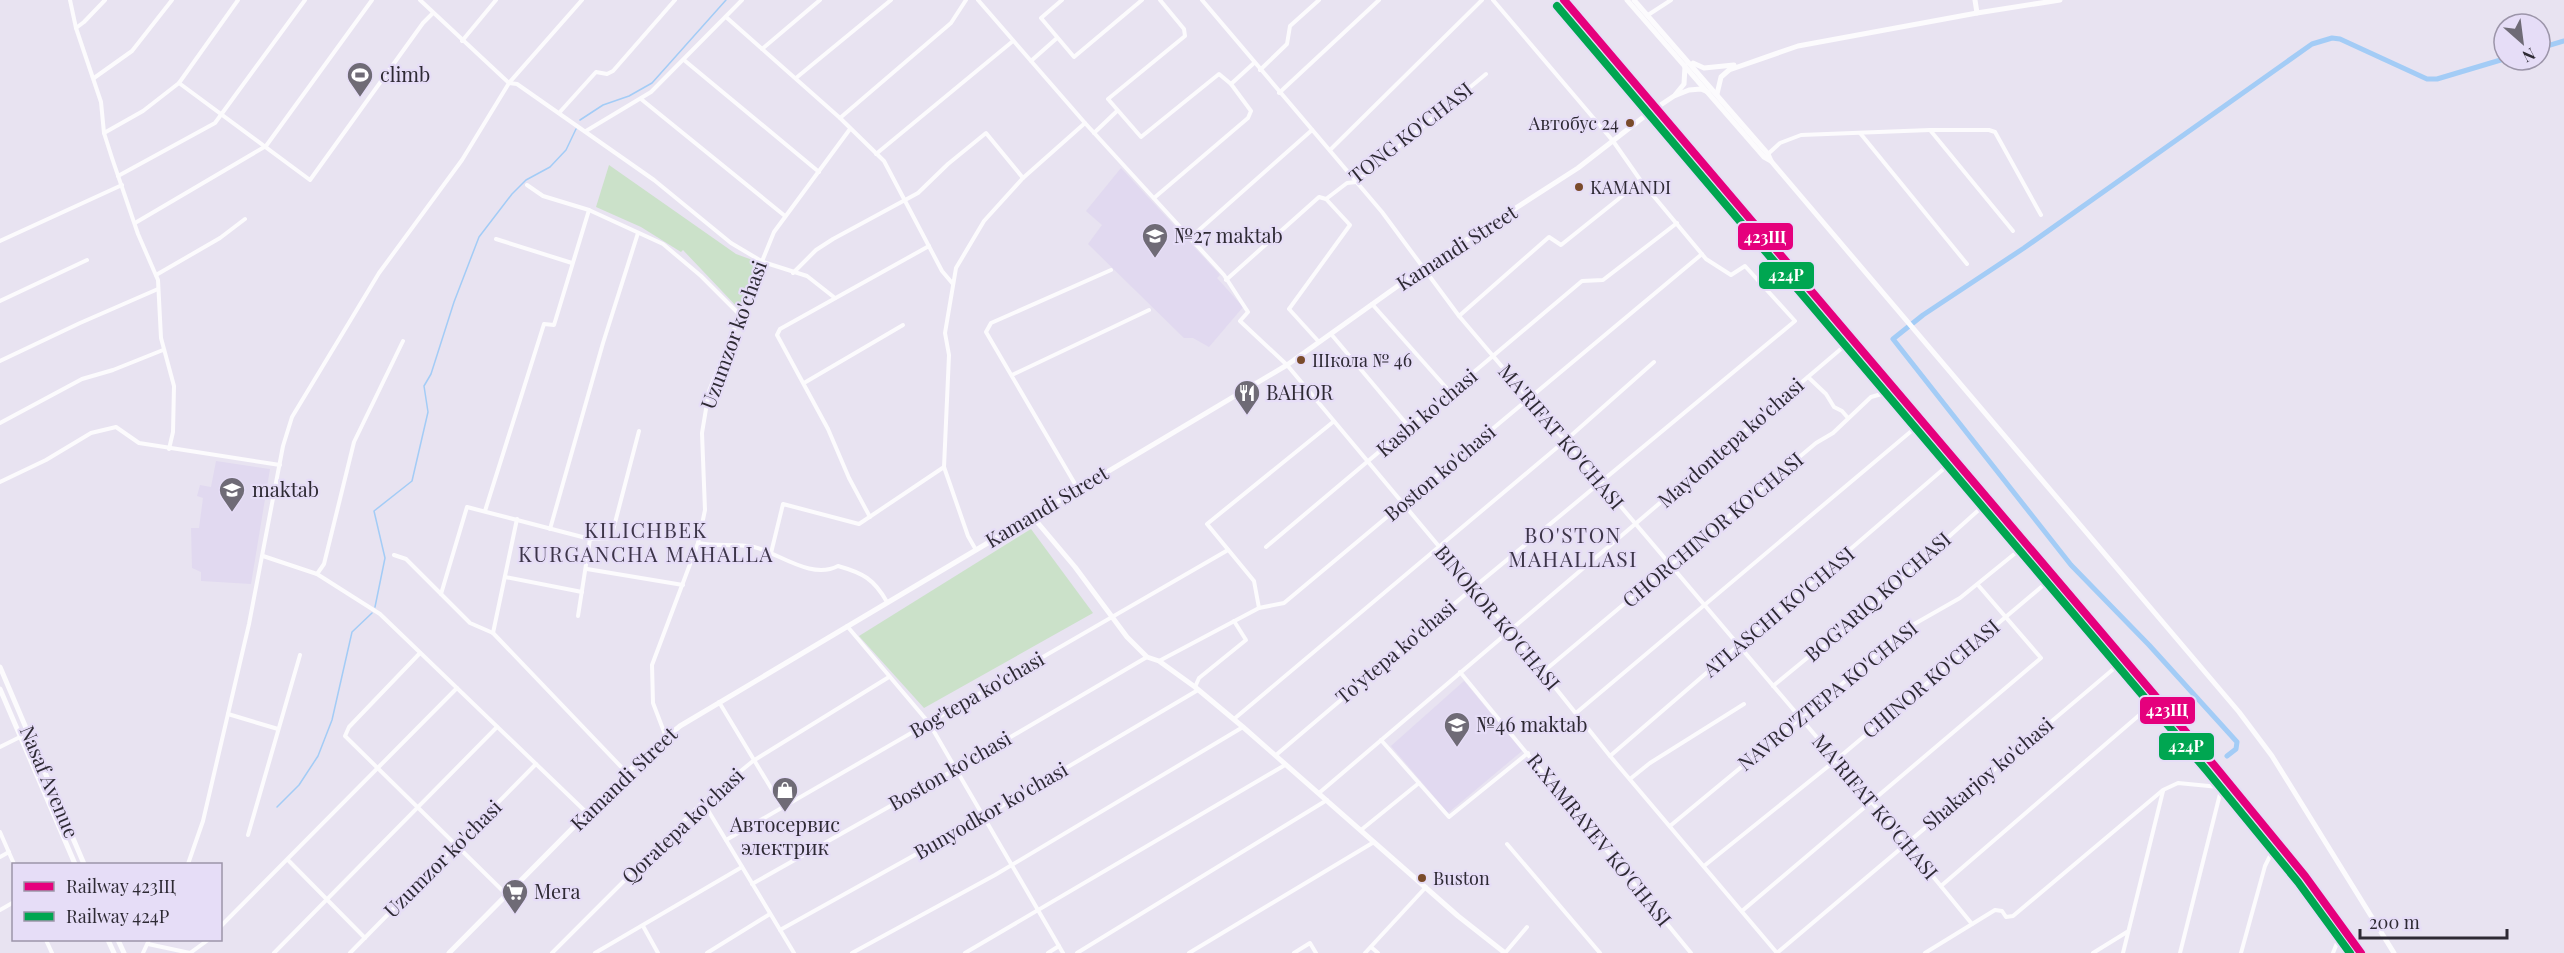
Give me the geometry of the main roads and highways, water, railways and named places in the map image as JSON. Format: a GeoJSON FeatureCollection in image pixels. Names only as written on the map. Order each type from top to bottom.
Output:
{"type":"FeatureCollection","features":[{"type":"Feature","properties":{"kind":"main road"},"geometry":{"type":"LineString","coordinates":[[1627,0],[1717,94],[1768,154],[1771,161],[2239,712],[2272,756],[2394,953]]}},
{"type":"Feature","properties":{"kind":"main road"},"geometry":{"type":"LineString","coordinates":[[1634,0],[1687,63],[1708,92],[1764,157],[1771,161]]}},
{"type":"Feature","properties":{"kind":"main road"},"geometry":{"type":"LineString","coordinates":[[1975,0],[1977,13]]}},
{"type":"Feature","properties":{"kind":"main road"},"geometry":{"type":"LineString","coordinates":[[1717,94],[1721,77],[1729,70],[1798,46],[2060,0]]}},
{"type":"Feature","properties":{"kind":"main road"},"geometry":{"type":"LineString","coordinates":[[1687,63],[1704,68],[1720,68],[1753,61]]}},
{"type":"Feature","properties":{"kind":"main road"},"geometry":{"type":"LineString","coordinates":[[1674,96],[1684,84],[1687,63]]}},
{"type":"Feature","properties":{"kind":"main road","name":"Kamandi Street"},"geometry":{"type":"LineString","coordinates":[[449,953],[627,773],[666,737],[719,702],[1287,365],[1423,268],[1562,180],[1674,96],[1689,90],[1701,89],[1708,92]]}},
{"type":"Feature","properties":{"kind":"main road"},"geometry":{"type":"LineString","coordinates":[[1032,516],[1075,567],[1127,637],[1147,657],[1159,661],[1197,688],[1505,953]]}},
{"type":"Feature","properties":{"kind":"main road","name":"Nasaf Avenue"},"geometry":{"type":"LineString","coordinates":[[0,667],[84,863]]}},
{"type":"Feature","properties":{"kind":"main road","name":"Nasaf Avenue"},"geometry":{"type":"LineString","coordinates":[[0,689],[75,863]]}},
{"type":"Feature","properties":{"kind":"waterway"},"geometry":{"type":"LineString","coordinates":[[580,120],[603,105],[629,96],[652,83],[726,0]]}},
{"type":"Feature","properties":{"kind":"waterway"},"geometry":{"type":"LineString","coordinates":[[2227,756],[2236,749],[2237,742],[2149,645],[2071,565],[1893,339],[1923,315],[2024,248],[2312,44],[2332,38],[2340,39],[2427,79],[2437,79],[2492,63]]}},
{"type":"Feature","properties":{"kind":"waterway"},"geometry":{"type":"LineString","coordinates":[[2552,44],[2564,41]]}},
{"type":"Feature","properties":{"kind":"waterway"},"geometry":{"type":"LineString","coordinates":[[375,607],[385,558],[374,511],[412,481],[428,412],[424,386],[431,374],[454,302],[479,237],[512,194],[526,180],[550,167],[566,150],[576,129]]}},
{"type":"Feature","properties":{"kind":"waterway"},"geometry":{"type":"LineString","coordinates":[[277,807],[299,785],[318,756],[332,720],[352,632],[372,613]]}},
{"type":"Feature","properties":{"kind":"rail line","name":"423Щ"},"geometry":{"type":"LineString","coordinates":[[1564,0],[2214,765],[2305,876],[2361,953]]}},
{"type":"Feature","properties":{"kind":"rail line","name":"424Р"},"geometry":{"type":"LineString","coordinates":[[1557,6],[2207,771],[2298,882],[2350,953]]}},
{"type":"Feature","properties":{"kind":"place","name":"climb"},"geometry":{"type":"Point","coordinates":[360,98]}},
{"type":"Feature","properties":{"kind":"place","name":"Автобус 24"},"geometry":{"type":"Point","coordinates":[1630,123]}},
{"type":"Feature","properties":{"kind":"place","name":"KAMANDI"},"geometry":{"type":"Point","coordinates":[1579,187]}},
{"type":"Feature","properties":{"kind":"place","name":"№27 maktab"},"geometry":{"type":"Point","coordinates":[1155,259]}},
{"type":"Feature","properties":{"kind":"place","name":"Школа № 46"},"geometry":{"type":"Point","coordinates":[1301,360]}},
{"type":"Feature","properties":{"kind":"place","name":"BAHOR"},"geometry":{"type":"Point","coordinates":[1247,416]}},
{"type":"Feature","properties":{"kind":"place","name":"maktab"},"geometry":{"type":"Point","coordinates":[232,513]}},
{"type":"Feature","properties":{"kind":"place","name":"№46 maktab"},"geometry":{"type":"Point","coordinates":[1457,748]}},
{"type":"Feature","properties":{"kind":"place","name":"Автосервис электрик"},"geometry":{"type":"Point","coordinates":[785,813]}},
{"type":"Feature","properties":{"kind":"place","name":"Buston"},"geometry":{"type":"Point","coordinates":[1422,878]}},
{"type":"Feature","properties":{"kind":"place","name":"Мега"},"geometry":{"type":"Point","coordinates":[515,915]}},
{"type":"Feature","properties":{"kind":"district","name":"KILICHBEK KURGANCHA MAHALLA"},"geometry":{"type":"Point","coordinates":[646,543]}},
{"type":"Feature","properties":{"kind":"district","name":"BO'STON MAHALLASI"},"geometry":{"type":"Point","coordinates":[1573,548]}}]}
